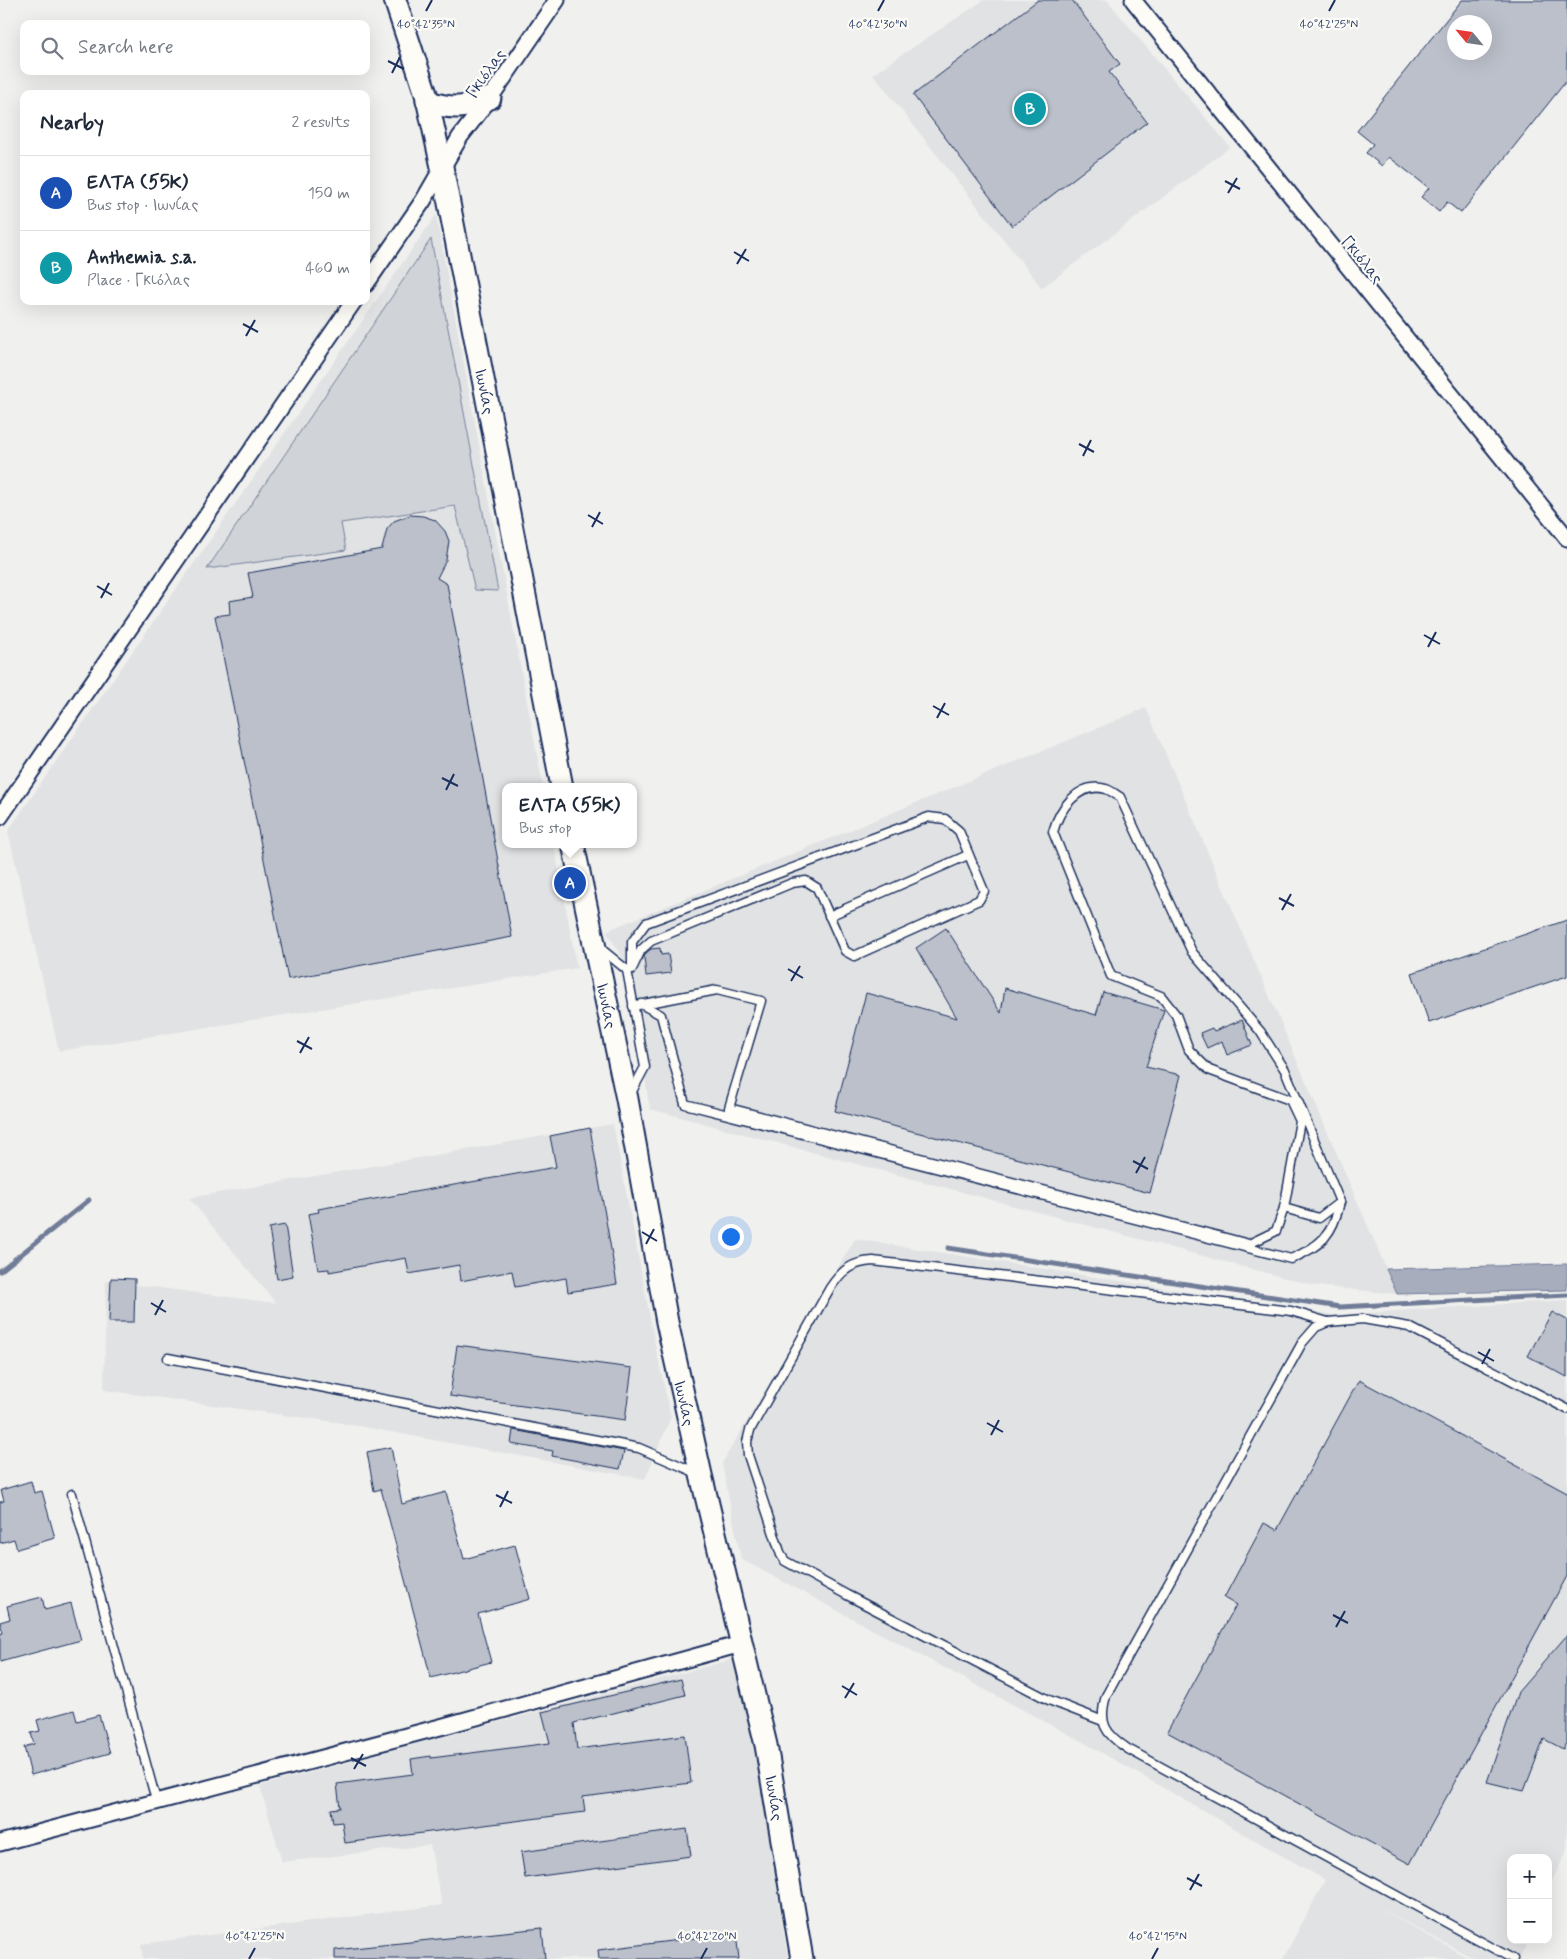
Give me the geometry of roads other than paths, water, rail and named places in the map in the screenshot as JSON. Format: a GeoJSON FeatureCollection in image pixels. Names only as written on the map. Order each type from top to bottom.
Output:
{"type":"FeatureCollection","features":[{"type":"Feature","properties":{"kind":"street","name":"Ιωνίας"},"geometry":{"type":"LineString","coordinates":[[395,0],[427,101],[442,167],[561,783]]}},
{"type":"Feature","properties":{"kind":"street","name":"Γκιόλας"},"geometry":{"type":"LineString","coordinates":[[370,278],[423,201],[460,137],[490,98],[558,0]]}},
{"type":"Feature","properties":{"kind":"street","name":"Γκιόλας"},"geometry":{"type":"LineString","coordinates":[[1134,0],[1567,538]]}},
{"type":"Feature","properties":{"kind":"street"},"geometry":{"type":"LineString","coordinates":[[427,101],[444,108],[458,109],[473,106],[490,98]]}},
{"type":"Feature","properties":{"kind":"street"},"geometry":{"type":"LineString","coordinates":[[0,817],[351,305]]}},
{"type":"Feature","properties":{"kind":"street","name":"Ιωνίας"},"geometry":{"type":"LineString","coordinates":[[574,848],[627,1099],[667,1322],[701,1475],[766,1745],[802,1959]]}},
{"type":"Feature","properties":{"kind":"street"},"geometry":{"type":"LineString","coordinates":[[0,1843],[156,1800],[444,1726],[741,1644]]}},
{"type":"Feature","properties":{"kind":"lane"},"geometry":{"type":"LineString","coordinates":[[1090,788],[1105,789],[1120,797],[1192,952],[1260,1031],[1285,1070],[1340,1202],[1336,1222],[1327,1236],[1312,1250],[1291,1259],[685,1104],[661,1014],[637,1005],[717,990],[761,1001],[729,1108],[1249,1244],[1276,1231],[1284,1208],[1300,1121],[1290,1100],[1209,1070],[1190,1050],[1176,1015],[1161,996],[1111,976],[1058,849],[1053,832],[1057,818],[1070,799],[1090,788]]}},
{"type":"Feature","properties":{"kind":"lane"},"geometry":{"type":"LineString","coordinates":[[627,1099],[646,1067],[630,969],[632,942],[646,923],[929,817],[945,819],[958,831],[984,891],[979,900],[854,956],[845,951],[817,888],[806,881],[792,883],[651,941],[641,950],[630,969]]}},
{"type":"Feature","properties":{"kind":"lane"},"geometry":{"type":"LineString","coordinates":[[829,916],[968,855]]}},
{"type":"Feature","properties":{"kind":"lane"},"geometry":{"type":"LineString","coordinates":[[593,943],[630,969]]}},
{"type":"Feature","properties":{"kind":"lane"},"geometry":{"type":"LineString","coordinates":[[1284,1208],[1319,1218],[1340,1202]]}},
{"type":"Feature","properties":{"kind":"lane"},"geometry":{"type":"LineString","coordinates":[[1103,1721],[1049,1700],[847,1595],[786,1560],[782,1555],[748,1456],[747,1442],[750,1430],[825,1296],[847,1267],[859,1262],[873,1261],[1291,1311],[1328,1322]]}},
{"type":"Feature","properties":{"kind":"lane"},"geometry":{"type":"LineString","coordinates":[[1513,1959],[1128,1749],[1107,1731],[1103,1721],[1103,1708],[1106,1696],[1302,1343],[1316,1327],[1328,1322],[1363,1319],[1409,1327],[1567,1409]]}},
{"type":"Feature","properties":{"kind":"lane"},"geometry":{"type":"LineString","coordinates":[[168,1358],[638,1448],[701,1475]]}},
{"type":"Feature","properties":{"kind":"lane"},"geometry":{"type":"LineString","coordinates":[[72,1494],[156,1800]]}},
{"type":"Feature","properties":{"kind":"water"},"geometry":{"type":"Polygon","coordinates":[[[1567,1264],[1567,1290],[1397,1294],[1386,1269],[1567,1264]]]}},
{"type":"Feature","properties":{"kind":"waterway"},"geometry":{"type":"LineString","coordinates":[[0,1271],[89,1200]]}},
{"type":"Feature","properties":{"kind":"waterway"},"geometry":{"type":"LineString","coordinates":[[948,1248],[1340,1307],[1567,1295]]}},
{"type":"Feature","properties":{"kind":"place","name":"Anthemia s.a."},"geometry":{"type":"Point","coordinates":[1030,109]}},
{"type":"Feature","properties":{"kind":"place","name":"ΕΛΤΑ (55Κ)"},"geometry":{"type":"Point","coordinates":[570,883]}}]}
